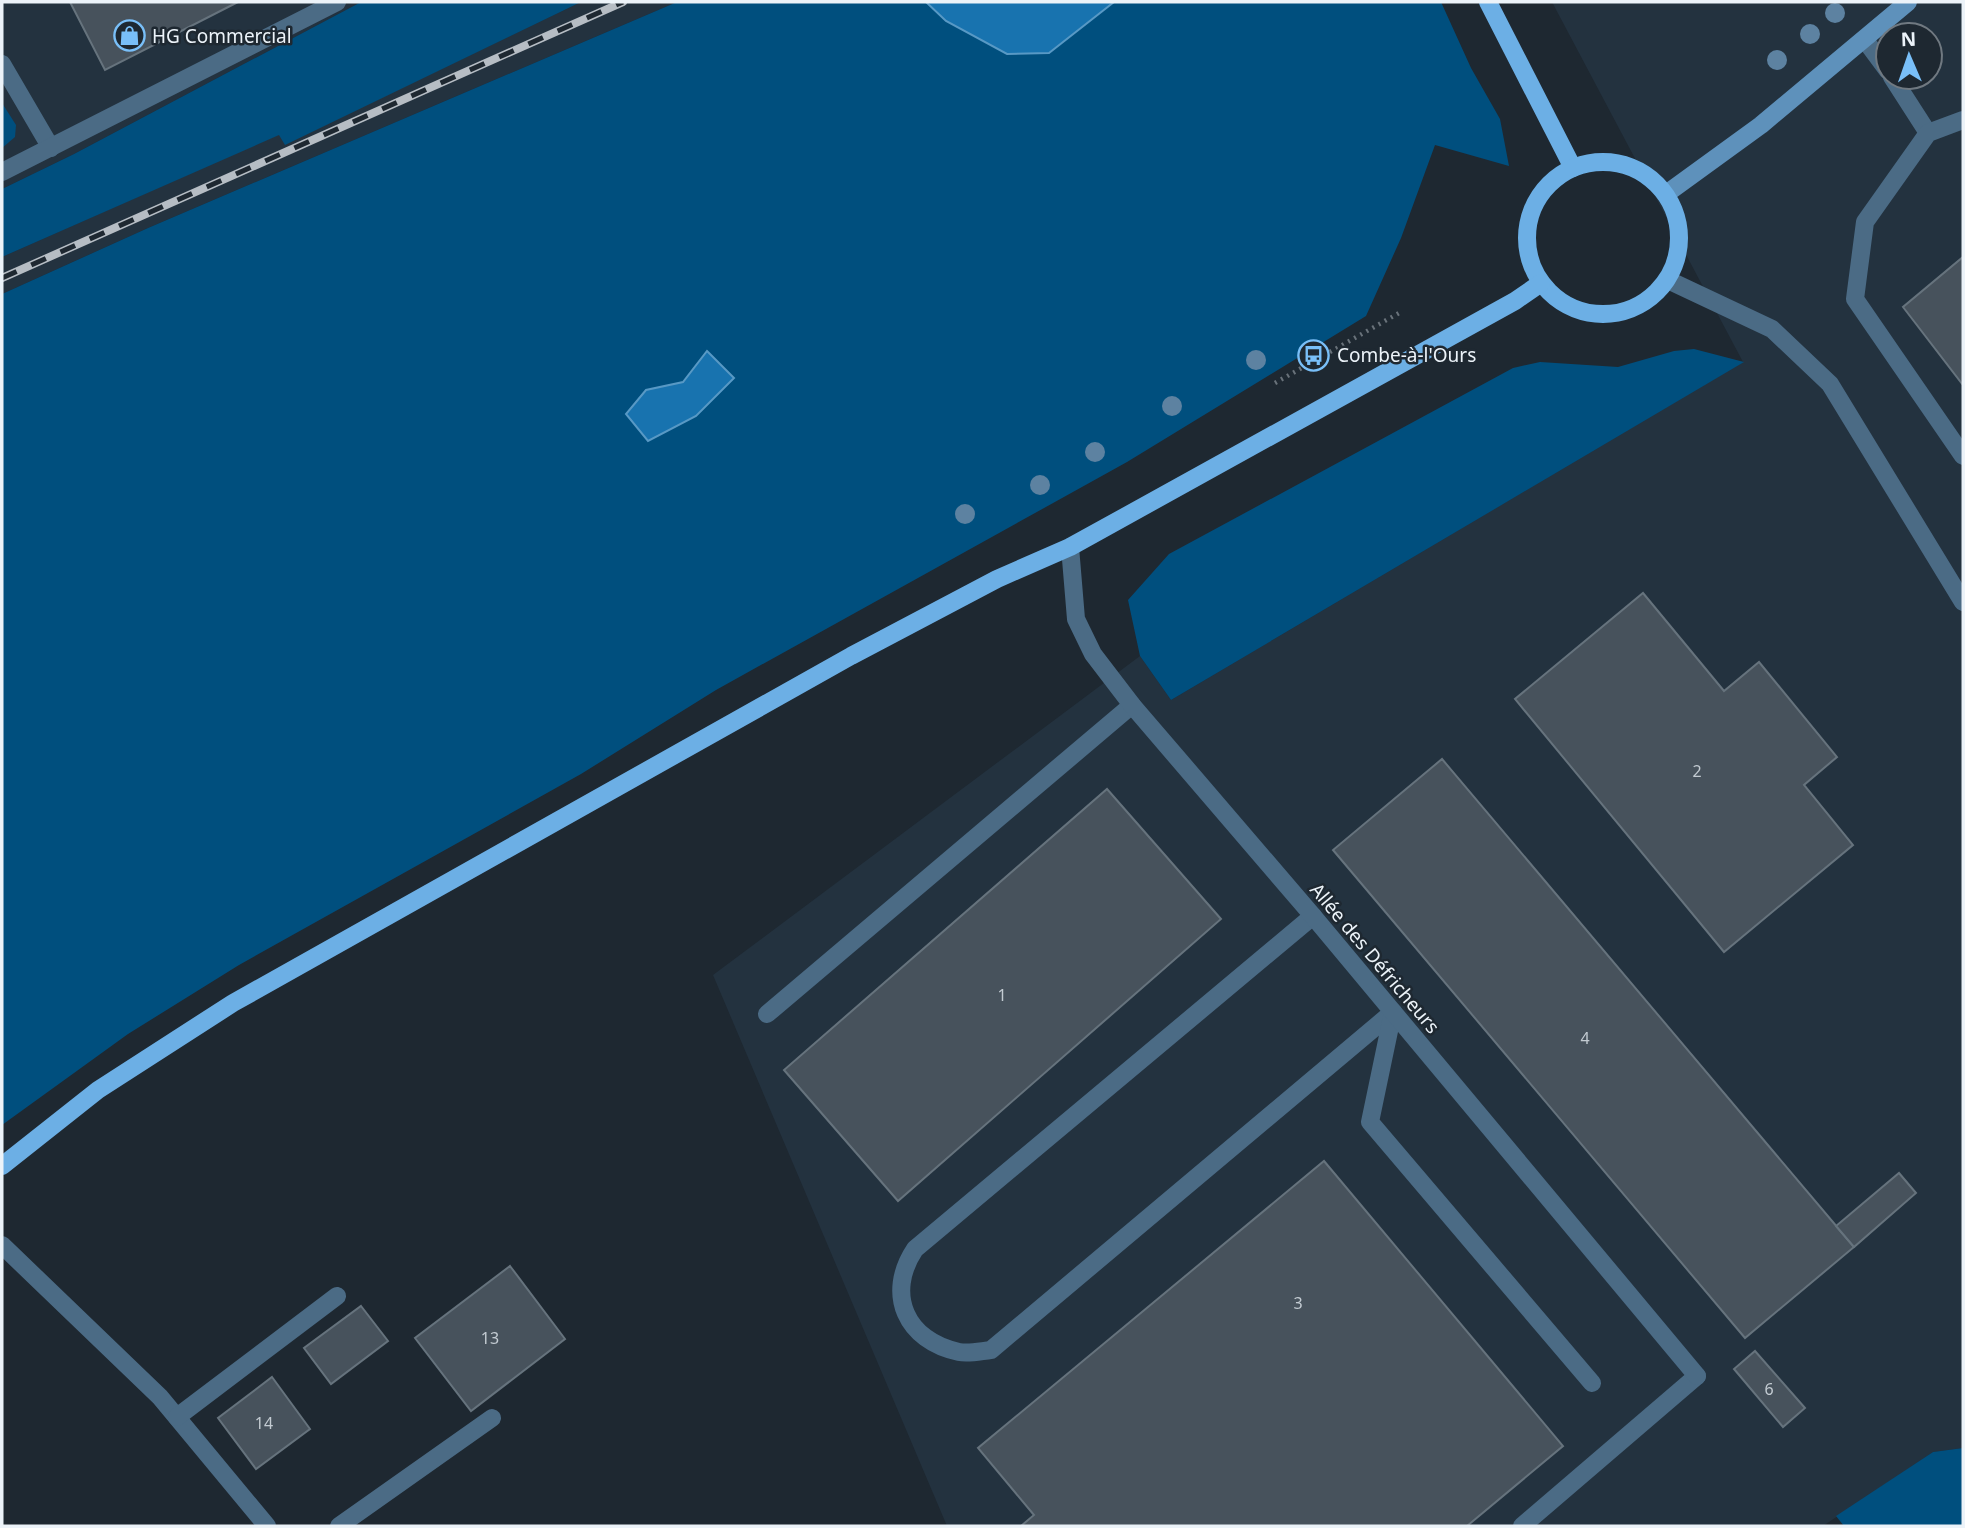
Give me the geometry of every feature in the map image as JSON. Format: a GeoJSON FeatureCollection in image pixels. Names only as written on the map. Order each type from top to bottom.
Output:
{"type":"FeatureCollection","features":[{"type":"Feature","properties":{"kind":"main road"},"geometry":{"type":"LineString","coordinates":[[1488,2],[1573,168]]}},
{"type":"Feature","properties":{"kind":"main road"},"geometry":{"type":"LineString","coordinates":[[1666,194],[1761,125],[1866,40],[1908,2]]}},
{"type":"Feature","properties":{"kind":"main road"},"geometry":{"type":"LineString","coordinates":[[1598,162],[1624,164],[1655,181],[1666,194],[1680,227],[1678,254],[1668,279],[1654,296],[1636,307],[1616,314],[1595,314],[1574,309],[1556,298],[1541,283],[1530,262],[1526,240],[1529,217],[1538,197],[1553,180],[1573,168],[1598,162]]}},
{"type":"Feature","properties":{"kind":"main road"},"geometry":{"type":"LineString","coordinates":[[2,1166],[98,1090],[233,1003],[851,656],[997,579],[1070,547],[1435,346],[1541,283]]}},
{"type":"Feature","properties":{"kind":"street"},"geometry":{"type":"LineString","coordinates":[[2,172],[337,2]]}},
{"type":"Feature","properties":{"kind":"street"},"geometry":{"type":"LineString","coordinates":[[1866,40],[1874,51]]}},
{"type":"Feature","properties":{"kind":"street"},"geometry":{"type":"LineString","coordinates":[[2,64],[51,148]]}},
{"type":"Feature","properties":{"kind":"street"},"geometry":{"type":"LineString","coordinates":[[1901,91],[1928,133]]}},
{"type":"Feature","properties":{"kind":"street"},"geometry":{"type":"LineString","coordinates":[[1963,120],[1928,133],[1865,222],[1855,299],[1963,456]]}},
{"type":"Feature","properties":{"kind":"street"},"geometry":{"type":"LineString","coordinates":[[1668,279],[1772,330],[1830,384],[1963,602]]}},
{"type":"Feature","properties":{"kind":"street","name":"Allée des Défricheurs"},"geometry":{"type":"LineString","coordinates":[[1070,547],[1079,631],[1132,705],[1313,916],[1697,1376],[1522,1526]]}},
{"type":"Feature","properties":{"kind":"street"},"geometry":{"type":"LineString","coordinates":[[767,1014],[1132,705]]}},
{"type":"Feature","properties":{"kind":"street"},"geometry":{"type":"LineString","coordinates":[[1313,916],[915,1249],[902,1273],[901,1286],[906,1314],[914,1327],[937,1346],[962,1353],[991,1350],[1393,1012]]}},
{"type":"Feature","properties":{"kind":"street"},"geometry":{"type":"LineString","coordinates":[[1393,1012],[1370,1122],[1592,1383]]}},
{"type":"Feature","properties":{"kind":"street"},"geometry":{"type":"LineString","coordinates":[[2,1245],[177,1417],[267,1526]]}},
{"type":"Feature","properties":{"kind":"street"},"geometry":{"type":"LineString","coordinates":[[177,1417],[337,1296]]}},
{"type":"Feature","properties":{"kind":"street"},"geometry":{"type":"LineString","coordinates":[[339,1526],[492,1418]]}},
{"type":"Feature","properties":{"kind":"path"},"geometry":{"type":"LineString","coordinates":[[1275,383],[1399,313]]}},
{"type":"Feature","properties":{"kind":"shaded area"},"geometry":{"type":"Polygon","coordinates":[[[2,2],[361,2],[74,154],[2,189],[2,2]]]}},
{"type":"Feature","properties":{"kind":"shaded area"},"geometry":{"type":"Polygon","coordinates":[[[361,2],[581,2],[285,145],[279,135],[2,257],[2,189],[74,154],[361,2]]]}},
{"type":"Feature","properties":{"kind":"shaded area"},"geometry":{"type":"Polygon","coordinates":[[[581,2],[677,2],[148,228],[2,294],[2,257],[280,134],[285,144],[581,2]]]}},
{"type":"Feature","properties":{"kind":"shaded area"},"geometry":{"type":"Polygon","coordinates":[[[677,2],[1441,2],[1471,68],[1500,119],[1509,166],[1435,145],[1401,238],[1366,316],[1127,462],[716,690],[581,774],[239,965],[128,1034],[2,1125],[2,294],[148,228],[677,2]]]}},
{"type":"Feature","properties":{"kind":"shaded area"},"geometry":{"type":"Polygon","coordinates":[[[926,2],[1114,2],[1049,53],[1007,54],[946,21],[926,2]]]}},
{"type":"Feature","properties":{"kind":"shaded area"},"geometry":{"type":"Polygon","coordinates":[[[1552,2],[1963,2],[1963,1448],[1933,1452],[1823,1526],[947,1526],[713,975],[1140,656],[1171,700],[1743,362],[1552,2]]]}},
{"type":"Feature","properties":{"kind":"shaded area"},"geometry":{"type":"Polygon","coordinates":[[[2,103],[16,125],[15,137],[2,148],[2,103]]]}},
{"type":"Feature","properties":{"kind":"shaded area"},"geometry":{"type":"Polygon","coordinates":[[[1694,349],[1744,362],[1171,700],[1140,656],[1128,600],[1169,554],[1513,368],[1540,362],[1618,367],[1674,351],[1694,349]]]}},
{"type":"Feature","properties":{"kind":"shaded area"},"geometry":{"type":"Polygon","coordinates":[[[707,351],[734,378],[696,416],[648,441],[626,414],[646,390],[683,382],[707,351]]]}},
{"type":"Feature","properties":{"kind":"shaded area"},"geometry":{"type":"Polygon","coordinates":[[[1963,1448],[1963,1526],[1844,1526],[1836,1516],[1933,1452],[1963,1448]]]}},
{"type":"Feature","properties":{"kind":"building","name":"HG Commercial"},"geometry":{"type":"Polygon","coordinates":[[[70,2],[238,2],[105,70],[70,2]]]}},
{"type":"Feature","properties":{"kind":"building"},"geometry":{"type":"Polygon","coordinates":[[[1963,257],[1963,385],[1903,307],[1963,257]]]}},
{"type":"Feature","properties":{"kind":"building"},"geometry":{"type":"Polygon","coordinates":[[[1643,593],[1724,691],[1759,662],[1837,757],[1804,785],[1853,845],[1724,952],[1515,699],[1643,593]]]}},
{"type":"Feature","properties":{"kind":"building"},"geometry":{"type":"Polygon","coordinates":[[[1442,759],[1854,1247],[1745,1338],[1333,850],[1442,759]]]}},
{"type":"Feature","properties":{"kind":"building"},"geometry":{"type":"Polygon","coordinates":[[[1107,789],[1221,919],[898,1201],[784,1070],[1107,789]]]}},
{"type":"Feature","properties":{"kind":"building"},"geometry":{"type":"Polygon","coordinates":[[[1324,1161],[1563,1446],[1467,1526],[1021,1526],[1034,1515],[978,1448],[1324,1161]]]}},
{"type":"Feature","properties":{"kind":"building"},"geometry":{"type":"Polygon","coordinates":[[[1899,1173],[1916,1193],[1854,1247],[1836,1226],[1899,1173]]]}},
{"type":"Feature","properties":{"kind":"building"},"geometry":{"type":"Polygon","coordinates":[[[510,1266],[565,1339],[471,1411],[415,1338],[510,1266]]]}},
{"type":"Feature","properties":{"kind":"building"},"geometry":{"type":"Polygon","coordinates":[[[361,1306],[388,1341],[331,1384],[304,1348],[361,1306]]]}},
{"type":"Feature","properties":{"kind":"building"},"geometry":{"type":"Polygon","coordinates":[[[1755,1351],[1805,1408],[1783,1427],[1734,1369],[1755,1351]]]}},
{"type":"Feature","properties":{"kind":"building"},"geometry":{"type":"Polygon","coordinates":[[[272,1377],[310,1429],[256,1469],[218,1418],[272,1377]]]}},
{"type":"Feature","properties":{"kind":"railway"},"geometry":{"type":"LineString","coordinates":[[2,278],[623,2]]}},
{"type":"Feature","properties":{"kind":"place","name":"HG Commercial"},"geometry":{"type":"Point","coordinates":[129,36]}},
{"type":"Feature","properties":{"kind":"place","name":"Combe-à-l'Ours"},"geometry":{"type":"Point","coordinates":[1314,355]}}]}
